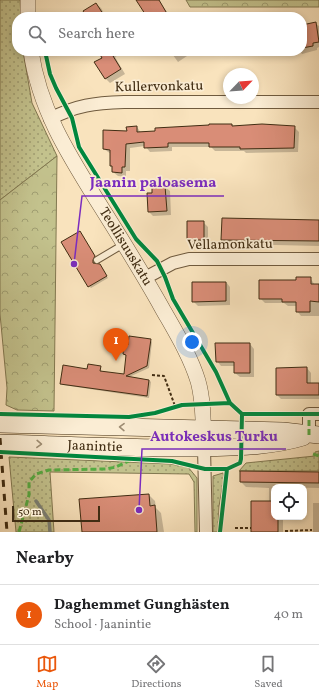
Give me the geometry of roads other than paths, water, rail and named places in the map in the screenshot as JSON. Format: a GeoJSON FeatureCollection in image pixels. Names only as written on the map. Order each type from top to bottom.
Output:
{"type":"FeatureCollection","features":[{"type":"Feature","properties":{"kind":"main road","name":"Jaanintie"},"geometry":{"type":"LineString","coordinates":[[0,424],[283,431],[314,435]]}},
{"type":"Feature","properties":{"kind":"main road","name":"Jaanintie"},"geometry":{"type":"LineString","coordinates":[[0,443],[204,448],[241,447],[286,442],[314,435]]}},
{"type":"Feature","properties":{"kind":"street"},"geometry":{"type":"LineString","coordinates":[[28,0],[28,12]]}},
{"type":"Feature","properties":{"kind":"street","name":"Teollisuuskatu"},"geometry":{"type":"LineString","coordinates":[[32,56],[37,82],[50,118],[63,145],[145,278],[183,347],[198,382],[202,404],[204,448]]}},
{"type":"Feature","properties":{"kind":"street","name":"Kullervonkatu"},"geometry":{"type":"LineString","coordinates":[[50,118],[67,110],[93,104],[124,102],[319,102]]}},
{"type":"Feature","properties":{"kind":"street","name":"Vellamonkatu"},"geometry":{"type":"LineString","coordinates":[[145,278],[173,263],[189,259],[319,259]]}},
{"type":"Feature","properties":{"kind":"street"},"geometry":{"type":"LineString","coordinates":[[314,435],[309,414],[319,414]]}},
{"type":"Feature","properties":{"kind":"street"},"geometry":{"type":"LineString","coordinates":[[204,448],[206,532]]}},
{"type":"Feature","properties":{"kind":"lane"},"geometry":{"type":"LineString","coordinates":[[98,260],[124,244]]}},
{"type":"Feature","properties":{"kind":"waterway"},"geometry":{"type":"LineString","coordinates":[[36,501],[49,520],[50,532]]}},
{"type":"Feature","properties":{"kind":"railway"},"geometry":{"type":"LineString","coordinates":[[0,438],[7,532]]}},
{"type":"Feature","properties":{"kind":"place","name":"Jaanin paloasema"},"geometry":{"type":"Point","coordinates":[74,264]}},
{"type":"Feature","properties":{"kind":"place","name":"Daghemmet Gunghästen"},"geometry":{"type":"Point","coordinates":[116,361]}},
{"type":"Feature","properties":{"kind":"place","name":"Autokeskus Turku"},"geometry":{"type":"Point","coordinates":[139,510]}}]}
